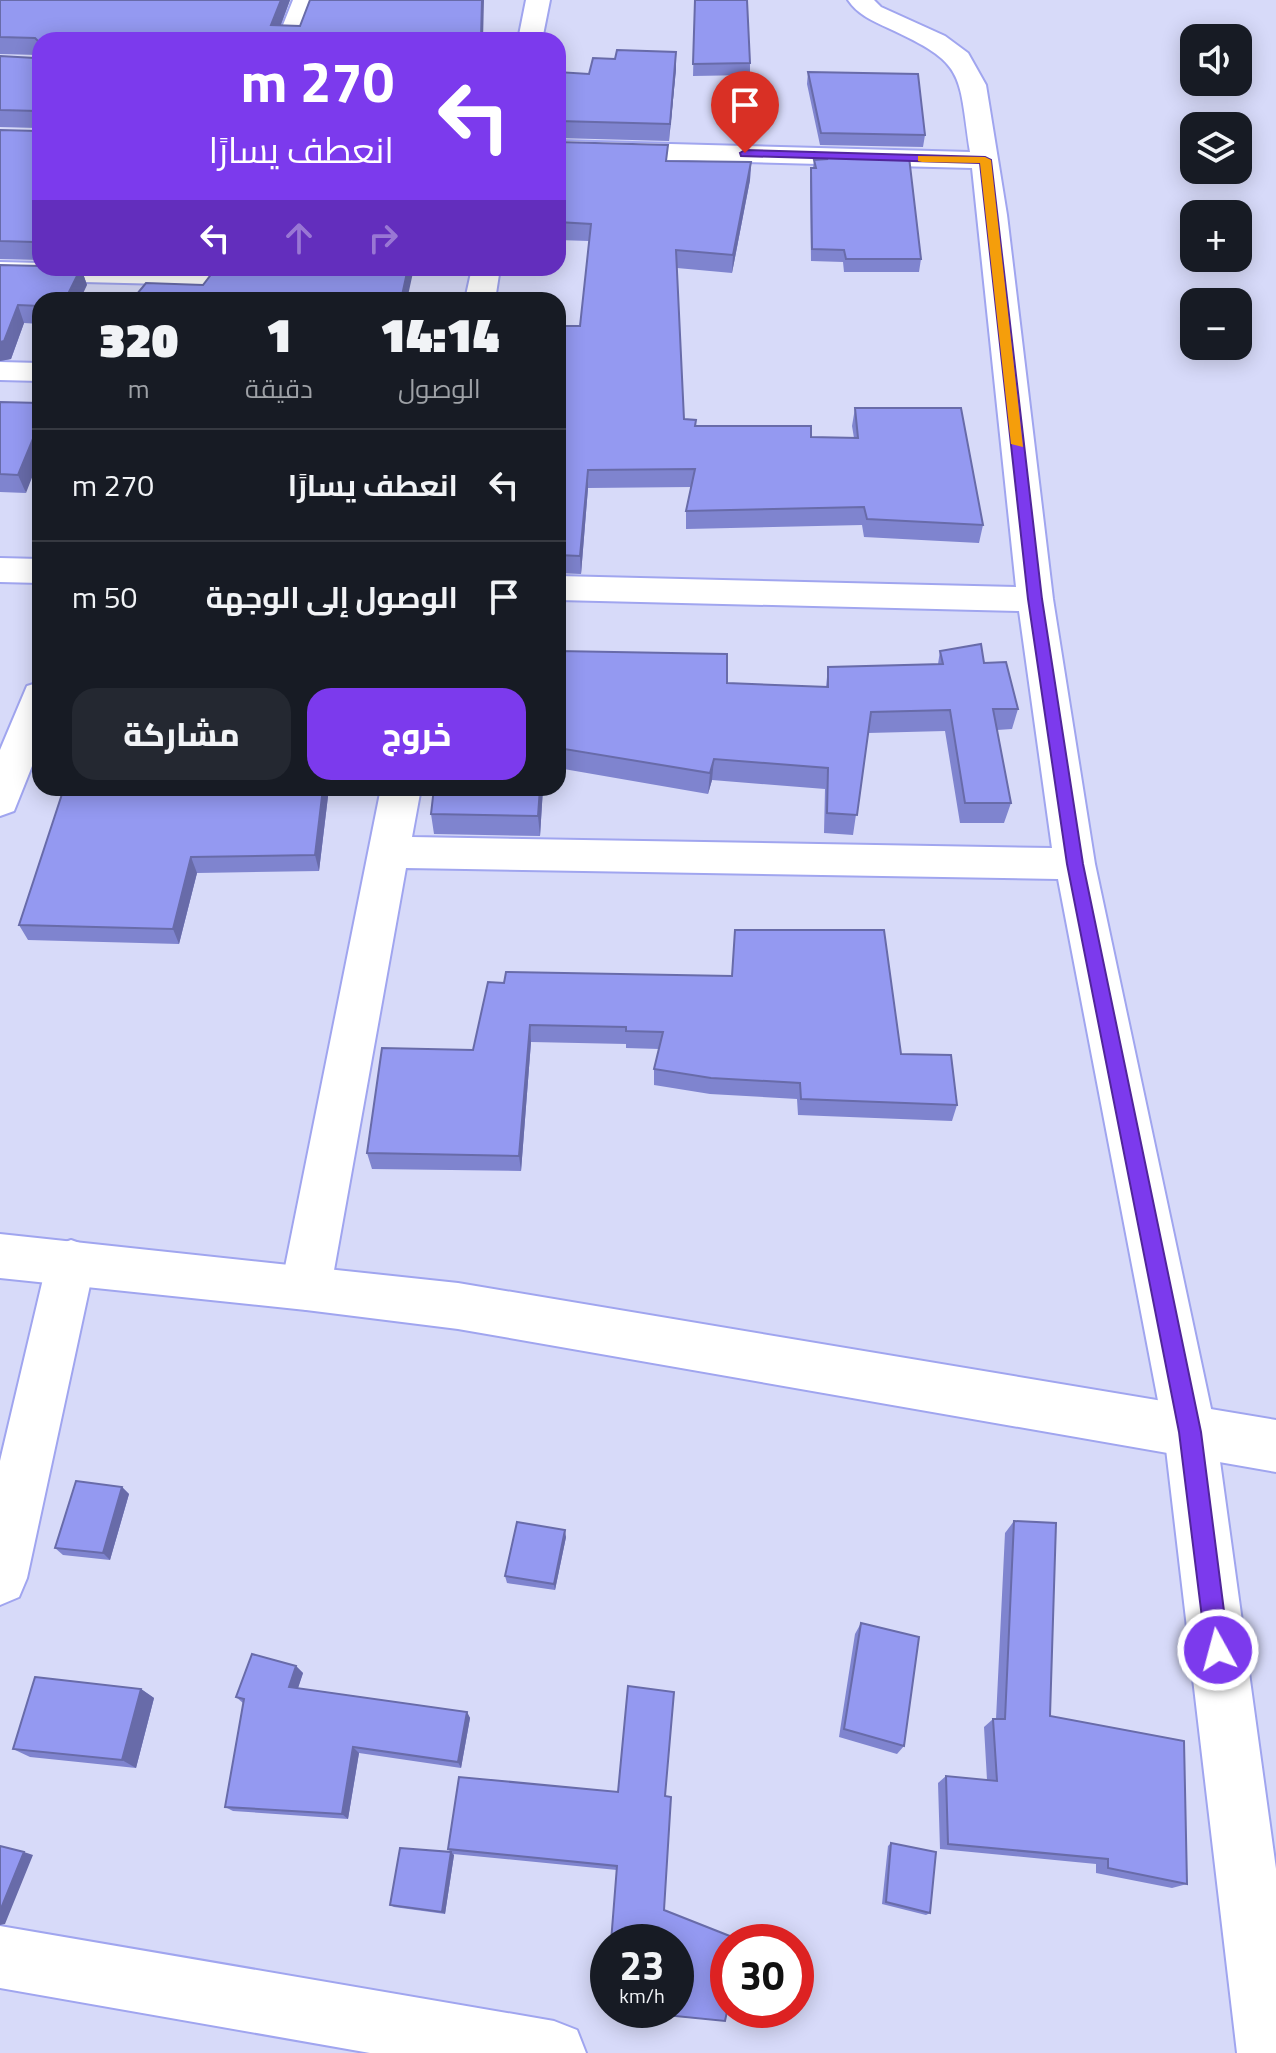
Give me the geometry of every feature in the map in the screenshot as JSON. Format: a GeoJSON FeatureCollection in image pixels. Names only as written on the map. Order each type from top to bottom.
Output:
{"type":"FeatureCollection","features":[{"type":"Feature","properties":{"kind":"street"},"geometry":{"type":"LineString","coordinates":[[292,32],[305,0]]}},
{"type":"Feature","properties":{"kind":"street"},"geometry":{"type":"LineString","coordinates":[[532,32],[538,0]]}},
{"type":"Feature","properties":{"kind":"street"},"geometry":{"type":"LineString","coordinates":[[860,0],[873,12],[936,41],[959,58],[973,85],[985,160],[1035,599],[1075,864],[1190,1432],[1269,2053]]}},
{"type":"Feature","properties":{"kind":"street"},"geometry":{"type":"LineString","coordinates":[[566,149],[985,160]]}},
{"type":"Feature","properties":{"kind":"street"},"geometry":{"type":"LineString","coordinates":[[0,271],[32,273]]}},
{"type":"Feature","properties":{"kind":"street"},"geometry":{"type":"LineString","coordinates":[[102,276],[204,281]]}},
{"type":"Feature","properties":{"kind":"street"},"geometry":{"type":"LineString","coordinates":[[0,371],[32,372]]}},
{"type":"Feature","properties":{"kind":"street"},"geometry":{"type":"LineString","coordinates":[[0,570],[32,571]]}},
{"type":"Feature","properties":{"kind":"street"},"geometry":{"type":"LineString","coordinates":[[566,588],[1035,599]]}},
{"type":"Feature","properties":{"kind":"street"},"geometry":{"type":"LineString","coordinates":[[0,801],[32,716]]}},
{"type":"Feature","properties":{"kind":"street"},"geometry":{"type":"LineString","coordinates":[[306,1287],[400,796]]}},
{"type":"Feature","properties":{"kind":"street"},"geometry":{"type":"LineString","coordinates":[[391,852],[1075,864]]}},
{"type":"Feature","properties":{"kind":"street"},"geometry":{"type":"LineString","coordinates":[[0,1256],[306,1287],[474,1309],[1276,1446]]}},
{"type":"Feature","properties":{"kind":"street"},"geometry":{"type":"LineString","coordinates":[[0,1578],[71,1262]]}},
{"type":"Feature","properties":{"kind":"street"},"geometry":{"type":"LineString","coordinates":[[0,1957],[554,2053]]}},
{"type":"Feature","properties":{"kind":"building"},"geometry":{"type":"Polygon","coordinates":[[[0,0],[281,0],[271,25],[300,26],[310,0],[482,0],[481,32],[32,32],[32,38],[0,37],[0,0]]]}},
{"type":"Feature","properties":{"kind":"building"},"geometry":{"type":"Polygon","coordinates":[[[695,0],[747,0],[750,63],[693,64],[695,0]]]}},
{"type":"Feature","properties":{"kind":"building"},"geometry":{"type":"Polygon","coordinates":[[[617,50],[676,52],[670,124],[566,121],[566,73],[589,74],[593,58],[615,59],[617,50]]]}},
{"type":"Feature","properties":{"kind":"building"},"geometry":{"type":"Polygon","coordinates":[[[0,56],[32,58],[32,111],[0,110],[0,56]]]}},
{"type":"Feature","properties":{"kind":"building"},"geometry":{"type":"Polygon","coordinates":[[[808,72],[918,74],[925,135],[821,133],[808,72]]]}},
{"type":"Feature","properties":{"kind":"building"},"geometry":{"type":"Polygon","coordinates":[[[0,130],[32,131],[32,242],[0,241],[0,130]]]}},
{"type":"Feature","properties":{"kind":"building"},"geometry":{"type":"Polygon","coordinates":[[[566,142],[668,145],[666,161],[751,162],[733,255],[676,250],[684,419],[696,420],[695,426],[811,426],[811,437],[858,438],[855,408],[961,408],[983,525],[867,519],[864,507],[686,511],[695,469],[588,470],[580,556],[566,555],[566,326],[580,326],[591,224],[566,222],[566,142]]]}},
{"type":"Feature","properties":{"kind":"building"},"geometry":{"type":"Polygon","coordinates":[[[826,155],[909,157],[921,259],[846,259],[844,250],[812,249],[811,168],[816,168],[814,160],[827,159],[826,155]]]}},
{"type":"Feature","properties":{"kind":"building"},"geometry":{"type":"Polygon","coordinates":[[[0,265],[32,266],[32,276],[77,276],[69,292],[32,292],[32,306],[18,305],[4,341],[0,342],[0,265]]]}},
{"type":"Feature","properties":{"kind":"building"},"geometry":{"type":"Polygon","coordinates":[[[210,276],[406,276],[403,292],[139,292],[146,283],[203,285],[210,276]]]}},
{"type":"Feature","properties":{"kind":"building"},"geometry":{"type":"Polygon","coordinates":[[[0,402],[32,403],[32,441],[18,475],[0,474],[0,402]]]}},
{"type":"Feature","properties":{"kind":"building"},"geometry":{"type":"Polygon","coordinates":[[[981,644],[984,663],[1006,662],[1018,709],[993,709],[1011,803],[965,803],[950,710],[871,712],[857,815],[827,813],[828,768],[714,759],[710,773],[566,749],[566,651],[727,654],[727,683],[828,687],[828,667],[943,664],[940,651],[981,644]]]}},
{"type":"Feature","properties":{"kind":"building"},"geometry":{"type":"Polygon","coordinates":[[[61,796],[322,796],[315,855],[191,857],[173,929],[19,925],[61,796]]]}},
{"type":"Feature","properties":{"kind":"building"},"geometry":{"type":"Polygon","coordinates":[[[433,796],[539,796],[538,816],[431,814],[433,796]]]}},
{"type":"Feature","properties":{"kind":"building"},"geometry":{"type":"Polygon","coordinates":[[[735,930],[884,930],[901,1054],[951,1055],[957,1105],[801,1099],[800,1083],[711,1078],[654,1069],[663,1032],[626,1031],[626,1027],[530,1025],[519,1156],[367,1153],[382,1048],[473,1050],[488,982],[504,983],[506,972],[732,976],[735,930]]]}},
{"type":"Feature","properties":{"kind":"building"},"geometry":{"type":"Polygon","coordinates":[[[76,1481],[122,1487],[103,1553],[55,1548],[76,1481]]]}},
{"type":"Feature","properties":{"kind":"building"},"geometry":{"type":"Polygon","coordinates":[[[1014,1521],[1056,1523],[1050,1716],[1184,1741],[1187,1884],[1108,1868],[1108,1859],[948,1844],[946,1776],[997,1781],[993,1719],[1005,1719],[1014,1521]]]}},
{"type":"Feature","properties":{"kind":"building"},"geometry":{"type":"Polygon","coordinates":[[[517,1522],[565,1530],[554,1584],[505,1576],[517,1522]]]}},
{"type":"Feature","properties":{"kind":"building"},"geometry":{"type":"Polygon","coordinates":[[[861,1623],[919,1637],[904,1746],[844,1729],[861,1623]]]}},
{"type":"Feature","properties":{"kind":"building"},"geometry":{"type":"Polygon","coordinates":[[[252,1654],[296,1666],[289,1687],[467,1712],[458,1762],[353,1747],[342,1814],[225,1807],[244,1699],[236,1697],[252,1654]]]}},
{"type":"Feature","properties":{"kind":"building"},"geometry":{"type":"Polygon","coordinates":[[[35,1677],[141,1689],[122,1760],[13,1749],[35,1677]]]}},
{"type":"Feature","properties":{"kind":"building"},"geometry":{"type":"Polygon","coordinates":[[[628,1686],[674,1692],[665,1796],[671,1797],[664,1910],[710,1928],[710,2020],[694,2018],[694,1924],[612,1924],[617,1866],[448,1849],[459,1777],[618,1792],[628,1686]]]}},
{"type":"Feature","properties":{"kind":"building"},"geometry":{"type":"Polygon","coordinates":[[[891,1843],[936,1852],[930,1913],[886,1902],[891,1843]]]}},
{"type":"Feature","properties":{"kind":"building"},"geometry":{"type":"Polygon","coordinates":[[[0,1846],[24,1852],[0,1911],[0,1846]]]}},
{"type":"Feature","properties":{"kind":"building"},"geometry":{"type":"Polygon","coordinates":[[[400,1848],[451,1852],[442,1912],[390,1905],[400,1848]]]}},
{"type":"Feature","properties":{"kind":"slow traffic"},"geometry":{"type":"LineString","coordinates":[[922,158],[985,160],[1018,444]]}},
{"type":"Feature","properties":{"kind":"route"},"geometry":{"type":"LineString","coordinates":[[745,153],[985,160],[1035,599],[1075,864],[1190,1432],[1218,1650]]}}]}
